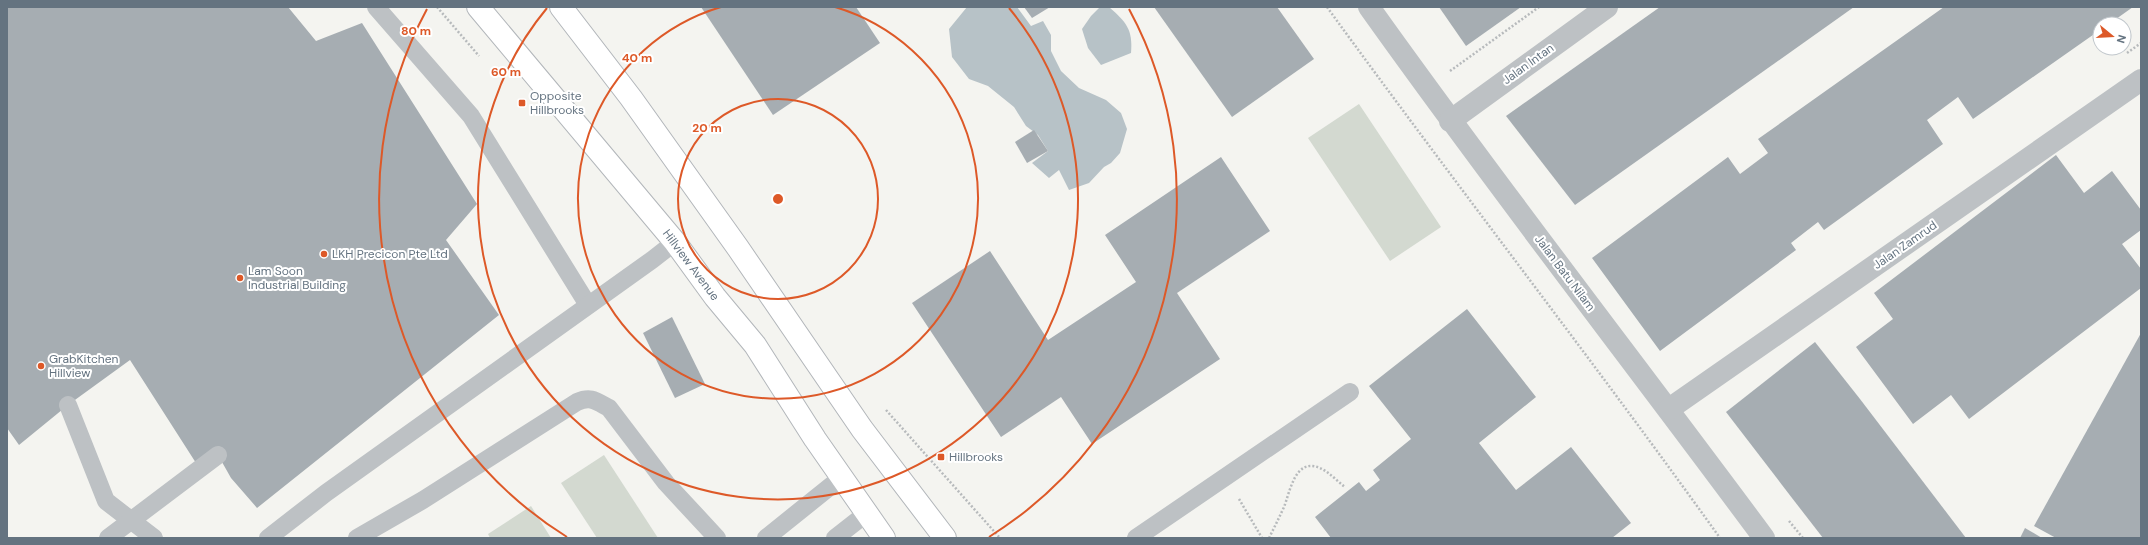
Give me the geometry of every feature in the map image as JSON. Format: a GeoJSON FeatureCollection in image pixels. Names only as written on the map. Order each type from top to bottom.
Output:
{"type":"FeatureCollection","features":[{"type":"Feature","properties":{"kind":"street","name":"Hillview Avenue"},"geometry":{"type":"LineString","coordinates":[[478,7],[675,242],[715,297],[755,345],[815,439],[884,538]]}},
{"type":"Feature","properties":{"kind":"street"},"geometry":{"type":"LineString","coordinates":[[561,7],[631,98],[738,248],[862,429],[945,538]]}},
{"type":"Feature","properties":{"kind":"street","name":"Jalan Batu Nilam"},"geometry":{"type":"LineString","coordinates":[[1369,7],[1450,121],[1669,409],[1764,538]]}},
{"type":"Feature","properties":{"kind":"street","name":"Jalan Intan"},"geometry":{"type":"LineString","coordinates":[[1450,121],[1607,7]]}},
{"type":"Feature","properties":{"kind":"street","name":"Jalan Zamrud"},"geometry":{"type":"LineString","coordinates":[[1669,409],[2141,80]]}},
{"type":"Feature","properties":{"kind":"lane"},"geometry":{"type":"LineString","coordinates":[[376,7],[471,116],[588,305]]}},
{"type":"Feature","properties":{"kind":"lane"},"geometry":{"type":"LineString","coordinates":[[268,538],[326,493],[675,242]]}},
{"type":"Feature","properties":{"kind":"lane"},"geometry":{"type":"LineString","coordinates":[[1136,538],[1350,392]]}},
{"type":"Feature","properties":{"kind":"lane"},"geometry":{"type":"LineString","coordinates":[[357,538],[423,500],[577,402],[586,398],[596,401],[609,408],[666,483],[717,538]]}},
{"type":"Feature","properties":{"kind":"lane"},"geometry":{"type":"LineString","coordinates":[[68,405],[106,501],[154,538]]}},
{"type":"Feature","properties":{"kind":"lane"},"geometry":{"type":"LineString","coordinates":[[108,538],[218,455]]}},
{"type":"Feature","properties":{"kind":"lane"},"geometry":{"type":"LineString","coordinates":[[766,538],[842,477]]}},
{"type":"Feature","properties":{"kind":"lane"},"geometry":{"type":"LineString","coordinates":[[835,538],[867,513]]}},
{"type":"Feature","properties":{"kind":"path"},"geometry":{"type":"LineString","coordinates":[[437,7],[483,61]]}},
{"type":"Feature","properties":{"kind":"path"},"geometry":{"type":"LineString","coordinates":[[1327,7],[1402,111],[1647,436],[1720,538]]}},
{"type":"Feature","properties":{"kind":"path"},"geometry":{"type":"LineString","coordinates":[[1448,72],[1539,7]]}},
{"type":"Feature","properties":{"kind":"path"},"geometry":{"type":"LineString","coordinates":[[1270,538],[1295,476],[1302,469],[1310,466],[1320,468],[1345,487]]}},
{"type":"Feature","properties":{"kind":"path"},"geometry":{"type":"LineString","coordinates":[[1224,477],[1246,508],[1262,538]]}},
{"type":"Feature","properties":{"kind":"shaded area"},"geometry":{"type":"Polygon","coordinates":[[[967,7],[1017,7],[1031,26],[1043,21],[1051,35],[1051,51],[1061,71],[1079,88],[1106,100],[1121,113],[1127,129],[1120,153],[1089,183],[1069,190],[1059,170],[1049,178],[1032,163],[1048,151],[1038,135],[1026,126],[1014,107],[988,86],[969,79],[952,57],[949,29],[967,7]]]}},
{"type":"Feature","properties":{"kind":"shaded area"},"geometry":{"type":"Polygon","coordinates":[[[1100,7],[1109,7],[1120,17],[1127,27],[1131,38],[1131,53],[1101,65],[1088,48],[1082,29],[1091,16],[1100,7]]]}},
{"type":"Feature","properties":{"kind":"shaded area"},"geometry":{"type":"Polygon","coordinates":[[[1359,104],[1441,227],[1390,261],[1308,138],[1359,104]]]}},
{"type":"Feature","properties":{"kind":"shaded area"},"geometry":{"type":"Polygon","coordinates":[[[604,455],[658,538],[597,538],[561,483],[604,455]]]}},
{"type":"Feature","properties":{"kind":"shaded area"},"geometry":{"type":"Polygon","coordinates":[[[531,506],[551,538],[490,538],[488,534],[531,506]]]}},
{"type":"Feature","properties":{"kind":"building","name":"Lam Soon Industrial Building"},"geometry":{"type":"Polygon","coordinates":[[[7,7],[288,7],[316,41],[362,23],[477,204],[446,240],[499,315],[257,508],[231,478],[218,455],[196,463],[130,360],[68,405],[19,445],[7,428],[7,7]]]}},
{"type":"Feature","properties":{"kind":"building"},"geometry":{"type":"Polygon","coordinates":[[[701,7],[856,7],[880,43],[773,115],[701,7]]]}},
{"type":"Feature","properties":{"kind":"building"},"geometry":{"type":"Polygon","coordinates":[[[1024,7],[1050,7],[1032,18],[1024,7]]]}},
{"type":"Feature","properties":{"kind":"building"},"geometry":{"type":"Polygon","coordinates":[[[1154,7],[1277,7],[1314,59],[1232,117],[1154,7]]]}},
{"type":"Feature","properties":{"kind":"building"},"geometry":{"type":"Polygon","coordinates":[[[1439,7],[1521,7],[1466,46],[1439,7]]]}},
{"type":"Feature","properties":{"kind":"building"},"geometry":{"type":"Polygon","coordinates":[[[1660,7],[1854,7],[1575,205],[1506,116],[1660,7]]]}},
{"type":"Feature","properties":{"kind":"building"},"geometry":{"type":"Polygon","coordinates":[[[1944,7],[2133,7],[2120,16],[2092,16],[2092,36],[1973,119],[1958,97],[1927,120],[1943,144],[1824,230],[1818,222],[1791,243],[1796,250],[1660,351],[1592,258],[1728,157],[1740,174],[1768,153],[1758,139],[1944,7]]]}},
{"type":"Feature","properties":{"kind":"building"},"geometry":{"type":"Polygon","coordinates":[[[1034,130],[1048,151],[1027,163],[1015,142],[1034,130]]]}},
{"type":"Feature","properties":{"kind":"building"},"geometry":{"type":"Polygon","coordinates":[[[2056,155],[2084,193],[2112,171],[2141,210],[2141,230],[2122,244],[2141,269],[2141,288],[1969,419],[1951,395],[1913,424],[1856,347],[1893,319],[1874,293],[2056,155]]]}},
{"type":"Feature","properties":{"kind":"building"},"geometry":{"type":"Polygon","coordinates":[[[1221,157],[1270,231],[1177,293],[1220,359],[1092,444],[1061,397],[1001,437],[912,303],[990,251],[1048,340],[1136,282],[1105,235],[1221,157]]]}},
{"type":"Feature","properties":{"kind":"building"},"geometry":{"type":"Polygon","coordinates":[[[1467,309],[1536,397],[1479,443],[1516,490],[1571,447],[1631,523],[1612,538],[1331,538],[1315,517],[1359,482],[1366,491],[1380,480],[1373,470],[1411,439],[1369,386],[1467,309]]]}},
{"type":"Feature","properties":{"kind":"building"},"geometry":{"type":"Polygon","coordinates":[[[672,317],[705,384],[675,398],[643,333],[672,317]]]}},
{"type":"Feature","properties":{"kind":"building"},"geometry":{"type":"Polygon","coordinates":[[[2141,333],[2141,538],[2056,538],[2034,526],[2141,333]]]}},
{"type":"Feature","properties":{"kind":"building"},"geometry":{"type":"Polygon","coordinates":[[[1815,342],[1966,538],[1823,538],[1792,498],[1726,412],[1815,342]]]}},
{"type":"Feature","properties":{"kind":"building"},"geometry":{"type":"Polygon","coordinates":[[[2025,528],[2042,538],[2020,538],[2025,528]]]}},
{"type":"Feature","properties":{"kind":"place","name":"Opposite Hillbrooks"},"geometry":{"type":"Point","coordinates":[522,103]}},
{"type":"Feature","properties":{"kind":"place","name":"LKH Precicon Pte Ltd"},"geometry":{"type":"Point","coordinates":[324,254]}},
{"type":"Feature","properties":{"kind":"place","name":"Lam Soon Industrial Building"},"geometry":{"type":"Point","coordinates":[240,278]}},
{"type":"Feature","properties":{"kind":"place","name":"GrabKitchen Hillview"},"geometry":{"type":"Point","coordinates":[41,366]}},
{"type":"Feature","properties":{"kind":"place","name":"Hillbrooks"},"geometry":{"type":"Point","coordinates":[941,457]}}]}
